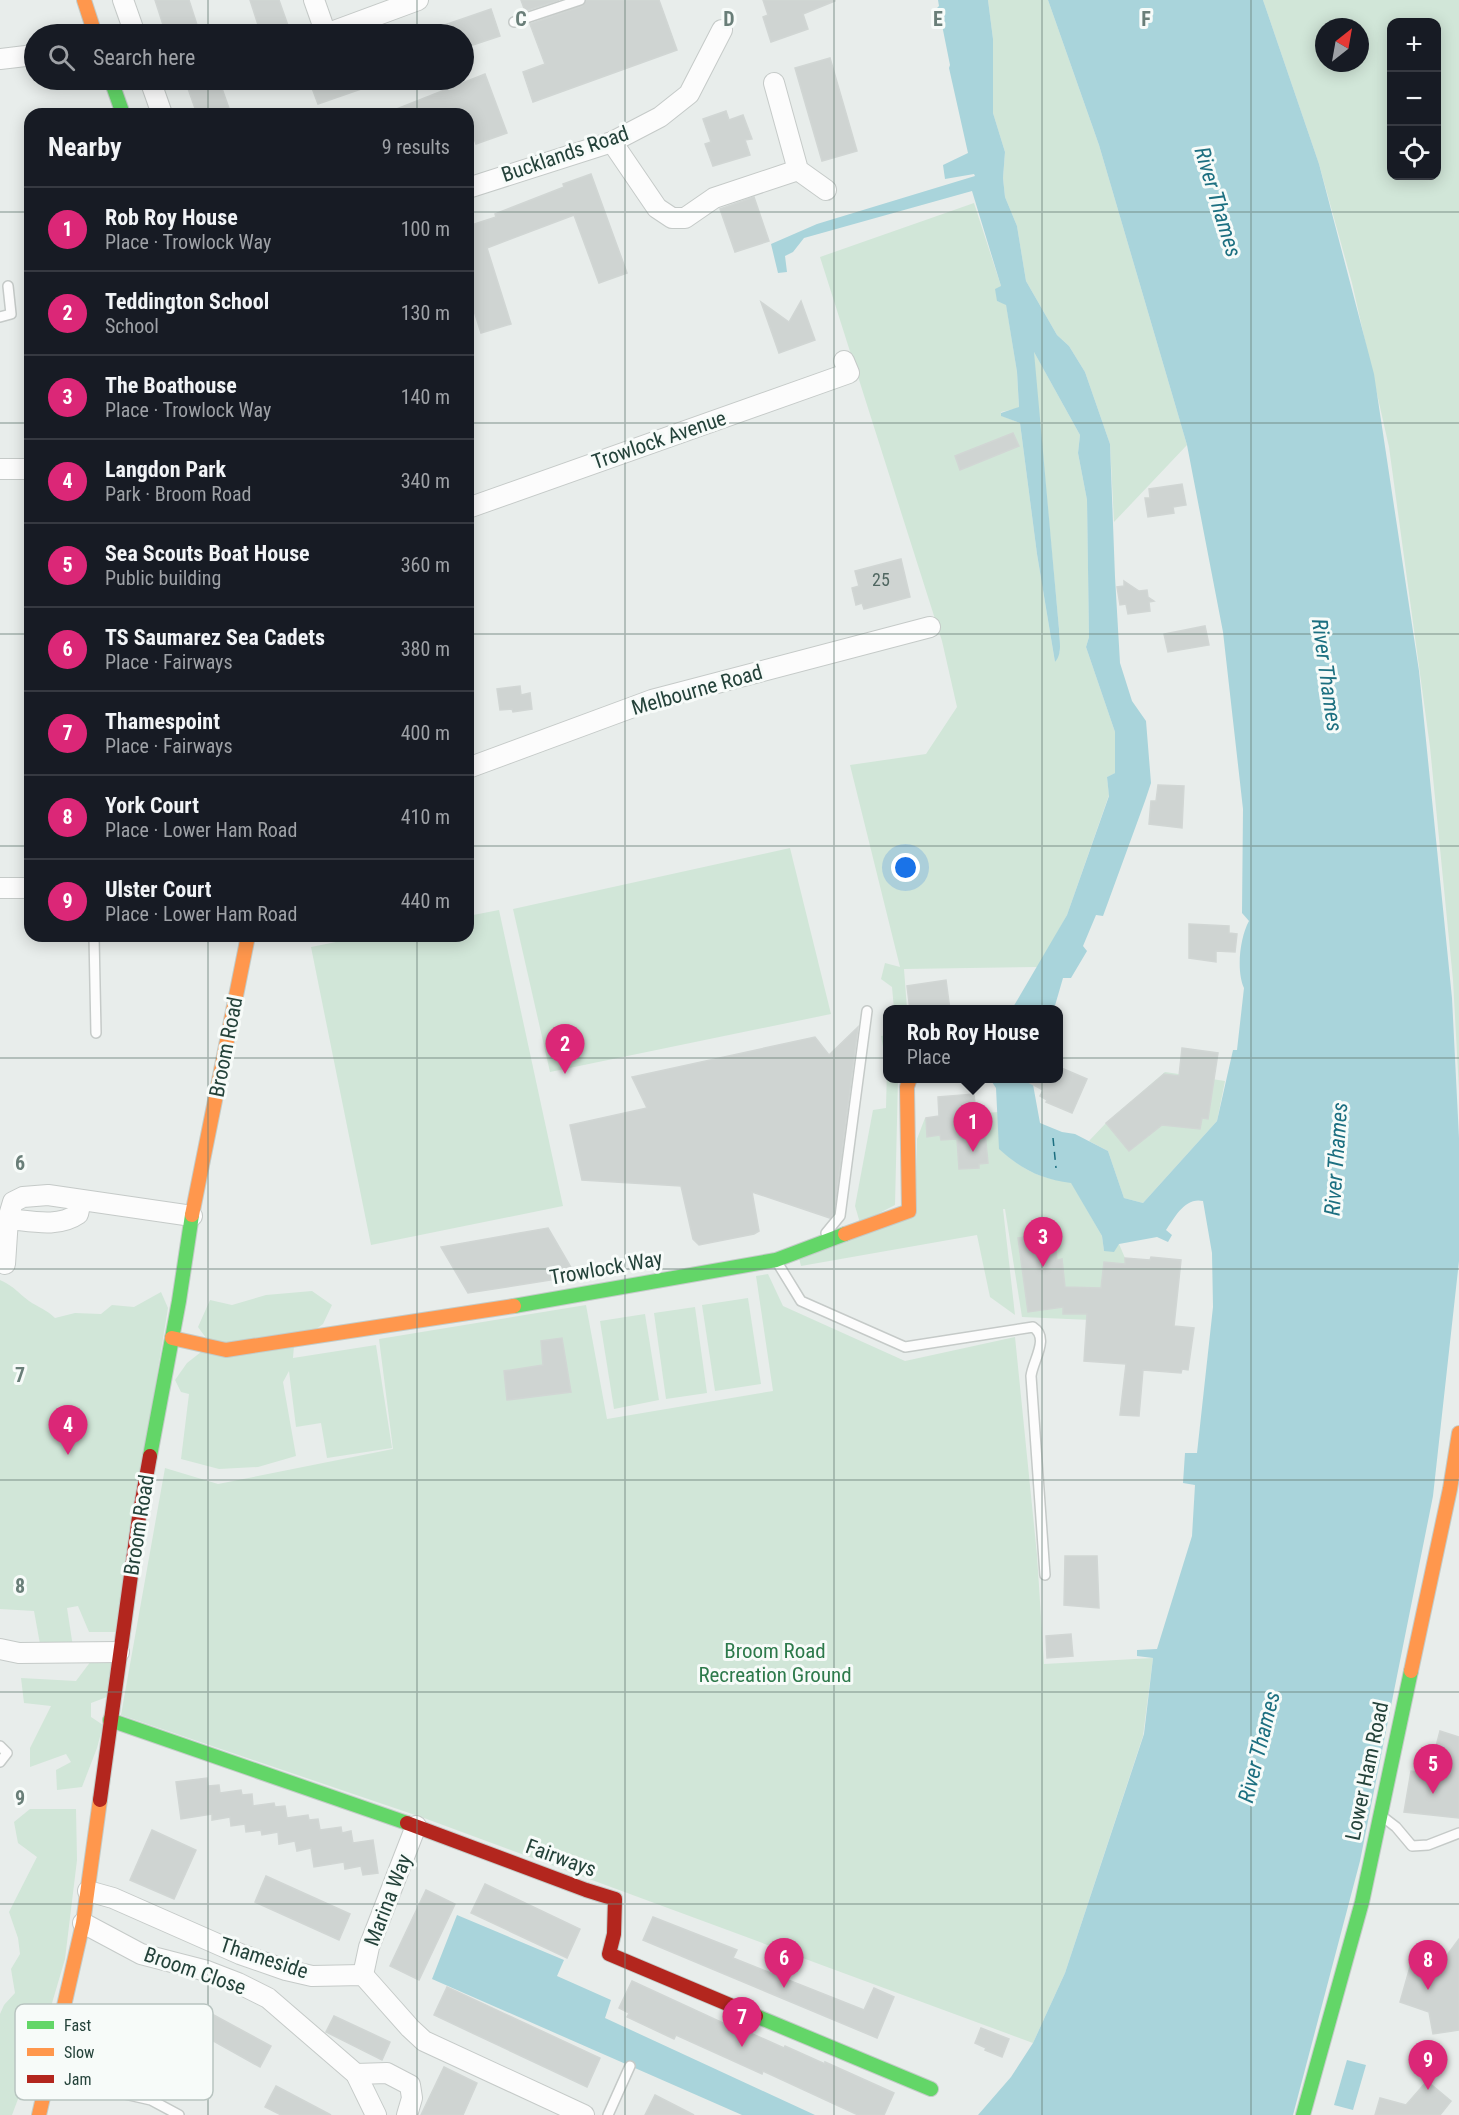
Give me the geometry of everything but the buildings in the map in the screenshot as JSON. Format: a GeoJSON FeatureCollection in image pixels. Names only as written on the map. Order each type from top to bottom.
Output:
{"type":"FeatureCollection","features":[{"type":"Feature","properties":{"kind":"street"},"geometry":{"type":"LineString","coordinates":[[84,0],[92,24]]}},
{"type":"Feature","properties":{"kind":"street"},"geometry":{"type":"LineString","coordinates":[[123,0],[131,24]]}},
{"type":"Feature","properties":{"kind":"street"},"geometry":{"type":"LineString","coordinates":[[314,0],[322,24]]}},
{"type":"Feature","properties":{"kind":"street"},"geometry":{"type":"LineString","coordinates":[[353,24],[418,0]]}},
{"type":"Feature","properties":{"kind":"street","name":"Bucklands Road"},"geometry":{"type":"LineString","coordinates":[[474,186],[612,142],[660,117],[689,94],[722,30]]}},
{"type":"Feature","properties":{"kind":"street"},"geometry":{"type":"LineString","coordinates":[[0,59],[24,56]]}},
{"type":"Feature","properties":{"kind":"street"},"geometry":{"type":"LineString","coordinates":[[774,83],[798,170],[826,190]]}},
{"type":"Feature","properties":{"kind":"street"},"geometry":{"type":"LineString","coordinates":[[115,90],[121,108]]}},
{"type":"Feature","properties":{"kind":"street"},"geometry":{"type":"LineString","coordinates":[[154,90],[160,108]]}},
{"type":"Feature","properties":{"kind":"street"},"geometry":{"type":"LineString","coordinates":[[612,142],[657,208],[672,218],[685,219],[714,198],[798,170]]}},
{"type":"Feature","properties":{"kind":"street","name":"Trowlock Avenue"},"geometry":{"type":"LineString","coordinates":[[474,506],[849,373]]}},
{"type":"Feature","properties":{"kind":"street"},"geometry":{"type":"LineString","coordinates":[[0,469],[24,469]]}},
{"type":"Feature","properties":{"kind":"street","name":"Melbourne Road"},"geometry":{"type":"LineString","coordinates":[[474,766],[652,700],[930,628]]}},
{"type":"Feature","properties":{"kind":"street"},"geometry":{"type":"LineString","coordinates":[[0,888],[24,888]]}},
{"type":"Feature","properties":{"kind":"street","name":"Broom Road"},"geometry":{"type":"LineString","coordinates":[[64,2004],[88,1891],[139,1517],[192,1216],[247,942]]}},
{"type":"Feature","properties":{"kind":"street","name":"Trowlock Way"},"geometry":{"type":"LineString","coordinates":[[172,1338],[226,1350],[564,1298],[776,1260],[909,1211],[908,1083]]}},
{"type":"Feature","properties":{"kind":"street"},"geometry":{"type":"LineString","coordinates":[[4,1264],[8,1219],[13,1202],[23,1197],[48,1195],[192,1216]]}},
{"type":"Feature","properties":{"kind":"street"},"geometry":{"type":"LineString","coordinates":[[8,1219],[55,1222],[71,1219],[78,1214],[81,1201]]}},
{"type":"Feature","properties":{"kind":"street","name":"Lower Ham Road"},"geometry":{"type":"LineString","coordinates":[[1303,2115],[1362,1902],[1450,1489],[1459,1433]]}},
{"type":"Feature","properties":{"kind":"street"},"geometry":{"type":"LineString","coordinates":[[0,1649],[19,1653],[119,1652]]}},
{"type":"Feature","properties":{"kind":"street","name":"Fairways"},"geometry":{"type":"LineString","coordinates":[[111,1720],[416,1826],[615,1899],[614,1934],[609,1954],[931,2089]]}},
{"type":"Feature","properties":{"kind":"street","name":"Marina Way"},"geometry":{"type":"LineString","coordinates":[[363,1975],[369,1947],[416,1826]]}},
{"type":"Feature","properties":{"kind":"street","name":"Thameside"},"geometry":{"type":"LineString","coordinates":[[88,1891],[113,1898],[240,1954],[286,1970],[312,1976],[363,1975]]}},
{"type":"Feature","properties":{"kind":"street","name":"Broom Close"},"geometry":{"type":"LineString","coordinates":[[82,1923],[141,1954],[207,1971],[268,1998],[356,2074],[376,2115]]}},
{"type":"Feature","properties":{"kind":"street"},"geometry":{"type":"LineString","coordinates":[[363,1975],[424,2041],[584,2115]]}},
{"type":"Feature","properties":{"kind":"street"},"geometry":{"type":"LineString","coordinates":[[356,2074],[387,2073],[410,2085],[412,2098],[407,2115]]}},
{"type":"Feature","properties":{"kind":"street","name":"Broom Road"},"geometry":{"type":"LineString","coordinates":[[39,2115],[43,2100]]}},
{"type":"Feature","properties":{"kind":"lane"},"geometry":{"type":"LineString","coordinates":[[514,22],[580,0]]}},
{"type":"Feature","properties":{"kind":"lane"},"geometry":{"type":"LineString","coordinates":[[0,317],[11,314],[8,286]]}},
{"type":"Feature","properties":{"kind":"lane"},"geometry":{"type":"LineString","coordinates":[[94,942],[96,1033]]}},
{"type":"Feature","properties":{"kind":"lane"},"geometry":{"type":"LineString","coordinates":[[817,1245],[840,1216],[867,1011]]}},
{"type":"Feature","properties":{"kind":"lane"},"geometry":{"type":"LineString","coordinates":[[776,1260],[801,1301],[905,1347],[1033,1327],[1038,1330],[1041,1339],[1040,1346],[1031,1376],[1045,1575]]}},
{"type":"Feature","properties":{"kind":"lane"},"geometry":{"type":"LineString","coordinates":[[0,1746],[7,1753],[0,1762]]}},
{"type":"Feature","properties":{"kind":"lane"},"geometry":{"type":"LineString","coordinates":[[1380,1814],[1396,1827],[1412,1846],[1428,1845],[1459,1833]]}},
{"type":"Feature","properties":{"kind":"lane"},"geometry":{"type":"LineString","coordinates":[[608,2115],[630,2066]]}},
{"type":"Feature","properties":{"kind":"lane"},"geometry":{"type":"LineString","coordinates":[[151,2100],[179,2115]]}},
{"type":"Feature","properties":{"kind":"green space"},"geometry":{"type":"Polygon","coordinates":[[[988,0],[1048,0],[1099,145],[1187,445],[1114,522],[1110,444],[1085,372],[1069,346],[1057,335],[1026,281],[1017,226],[1005,197],[1003,178],[1005,152],[993,113],[993,39],[988,0]]]}},
{"type":"Feature","properties":{"kind":"green space"},"geometry":{"type":"Polygon","coordinates":[[[1263,0],[1459,0],[1459,1090],[1453,980],[1430,747],[1389,447],[1352,283],[1319,164],[1263,0]]]}},
{"type":"Feature","properties":{"kind":"green space"},"geometry":{"type":"Polygon","coordinates":[[[974,203],[1001,286],[997,301],[1006,304],[1017,372],[1019,408],[1001,412],[1002,416],[1020,423],[1037,554],[1055,662],[1060,651],[1059,629],[1033,350],[1080,435],[1078,453],[1087,500],[1089,637],[1086,647],[1115,732],[1115,773],[1107,777],[1109,795],[1067,915],[1038,967],[904,969],[907,1005],[894,1005],[892,987],[881,979],[885,963],[900,967],[850,765],[926,754],[957,707],[942,641],[820,257],[974,203]]]}},
{"type":"Feature","properties":{"kind":"green space"},"geometry":{"type":"Polygon","coordinates":[[[790,848],[831,1014],[550,1072],[513,909],[790,848]]]}},
{"type":"Feature","properties":{"kind":"green space"},"geometry":{"type":"Polygon","coordinates":[[[499,910],[563,1206],[371,1245],[311,947],[336,942],[474,942],[474,915],[499,910]]]}},
{"type":"Feature","properties":{"kind":"green space"},"geometry":{"type":"Polygon","coordinates":[[[1165,1072],[1225,1081],[1217,1121],[1143,1203],[1124,1198],[1108,1151],[1089,1141],[1106,1123],[1165,1072]]]}},
{"type":"Feature","properties":{"kind":"green space"},"geometry":{"type":"Polygon","coordinates":[[[887,1083],[898,1083],[895,1205],[860,1223],[855,1206],[873,1110],[886,1108],[887,1083]]]}},
{"type":"Feature","properties":{"kind":"green space"},"geometry":{"type":"Polygon","coordinates":[[[998,1112],[1000,1149],[1016,1163],[1032,1172],[1050,1179],[1071,1182],[1102,1236],[1104,1251],[1119,1244],[1125,1258],[1122,1310],[1114,1321],[1022,1317],[1005,1209],[1003,1209],[1015,1315],[990,1297],[977,1235],[801,1266],[799,1258],[915,1213],[917,1139],[925,1118],[998,1112]]]}},
{"type":"Feature","properties":{"kind":"green space","name":"Broom Road Recreation Ground"},"geometry":{"type":"Polygon","coordinates":[[[768,1274],[783,1306],[905,1361],[1015,1337],[1037,1555],[1044,1664],[1153,1658],[1143,1736],[1065,1973],[1033,2043],[424,1818],[121,1715],[165,1468],[218,1484],[393,1449],[379,1339],[586,1305],[607,1419],[773,1391],[756,1276],[768,1274]]]}},
{"type":"Feature","properties":{"kind":"green space"},"geometry":{"type":"Polygon","coordinates":[[[0,1280],[55,1318],[75,1313],[101,1314],[112,1305],[134,1307],[161,1292],[168,1308],[115,1632],[89,1632],[78,1606],[67,1608],[73,1647],[40,1644],[34,1611],[0,1609],[0,1280]]]}},
{"type":"Feature","properties":{"kind":"green space"},"geometry":{"type":"Polygon","coordinates":[[[312,1291],[332,1305],[323,1324],[294,1345],[293,1358],[376,1345],[392,1448],[327,1458],[321,1423],[296,1427],[289,1371],[283,1382],[296,1456],[258,1467],[219,1469],[181,1459],[189,1394],[181,1392],[175,1380],[187,1363],[209,1342],[198,1327],[210,1300],[232,1305],[266,1295],[312,1291]]]}},
{"type":"Feature","properties":{"kind":"green space"},"geometry":{"type":"Polygon","coordinates":[[[748,1298],[761,1384],[715,1391],[702,1305],[748,1298]]]}},
{"type":"Feature","properties":{"kind":"green space"},"geometry":{"type":"Polygon","coordinates":[[[695,1307],[707,1393],[666,1399],[654,1313],[695,1307]]]}},
{"type":"Feature","properties":{"kind":"green space"},"geometry":{"type":"Polygon","coordinates":[[[645,1314],[659,1400],[614,1409],[600,1321],[645,1314]]]}},
{"type":"Feature","properties":{"kind":"green space"},"geometry":{"type":"Polygon","coordinates":[[[94,1657],[113,1662],[107,1697],[91,1703],[91,1717],[103,1725],[97,1748],[82,1787],[57,1790],[56,1770],[71,1762],[66,1754],[30,1767],[30,1748],[51,1706],[24,1703],[21,1678],[76,1681],[94,1657]]]}},
{"type":"Feature","properties":{"kind":"green space"},"geometry":{"type":"Polygon","coordinates":[[[30,1809],[76,1809],[77,1860],[65,1959],[52,2004],[15,2004],[15,2100],[18,2100],[12,2115],[0,2115],[0,2014],[4,2005],[15,1993],[11,1969],[20,1954],[18,1938],[9,1912],[37,1857],[18,1843],[14,1822],[30,1809]]]}},
{"type":"Feature","properties":{"kind":"water"},"geometry":{"type":"Polygon","coordinates":[[[938,0],[988,0],[993,39],[993,113],[1005,152],[1003,178],[1005,197],[1017,226],[1026,281],[1057,335],[1069,346],[1085,372],[1110,444],[1120,663],[1132,701],[1146,721],[1151,783],[1103,916],[1096,915],[1083,946],[1087,951],[1071,978],[1063,978],[1055,1005],[1014,1005],[1067,915],[1109,796],[1107,777],[1115,773],[1115,732],[1086,647],[1089,637],[1087,500],[1078,453],[1080,435],[1034,352],[1059,629],[1060,651],[1055,662],[1037,554],[1020,423],[1001,416],[1001,413],[1019,407],[1017,372],[1006,305],[997,301],[995,289],[1001,286],[972,191],[804,238],[793,252],[785,256],[787,272],[778,273],[771,244],[817,224],[975,176],[974,174],[945,179],[943,165],[968,153],[942,25],[938,23],[936,9],[939,6],[938,0]]]}},
{"type":"Feature","properties":{"kind":"water","name":"River Thames"},"geometry":{"type":"Polygon","coordinates":[[[1048,0],[1263,0],[1319,164],[1374,374],[1419,671],[1452,998],[1459,1138],[1459,1261],[1433,1496],[1360,1861],[1293,2115],[978,2115],[1011,2077],[1033,2043],[1065,1973],[1144,1734],[1153,1658],[1137,1656],[1137,1650],[1157,1649],[1192,1536],[1195,1485],[1183,1483],[1185,1453],[1197,1453],[1213,1307],[1212,1253],[1203,1201],[1191,1202],[1181,1209],[1166,1230],[1172,1235],[1168,1242],[1157,1237],[1119,1244],[1114,1252],[1104,1251],[1102,1236],[1071,1183],[1050,1179],[1032,1172],[999,1149],[996,1088],[993,1083],[1033,1083],[1040,1123],[1062,1132],[1075,1134],[1108,1151],[1124,1198],[1143,1203],[1217,1121],[1233,1050],[1237,1050],[1244,988],[1240,973],[1240,954],[1243,936],[1249,921],[1242,913],[1243,809],[1223,632],[1187,445],[1099,145],[1048,0]]]}},
{"type":"Feature","properties":{"kind":"water"},"geometry":{"type":"Polygon","coordinates":[[[457,1915],[564,1960],[557,1976],[611,2000],[605,2018],[815,2115],[742,2115],[432,1979],[457,1915]]]}},
{"type":"Feature","properties":{"kind":"water"},"geometry":{"type":"Polygon","coordinates":[[[1347,2060],[1366,2065],[1353,2110],[1334,2105],[1347,2060]]]}},
{"type":"Feature","properties":{"kind":"ferry route"},"geometry":{"type":"LineString","coordinates":[[1053,1138],[1056,1168]]}},
{"type":"Feature","properties":{"kind":"traffic: fast"},"geometry":{"type":"LineString","coordinates":[[115,90],[121,108]]}},
{"type":"Feature","properties":{"kind":"traffic: fast"},"geometry":{"type":"LineString","coordinates":[[150,1456],[179,1301],[192,1215]]}},
{"type":"Feature","properties":{"kind":"traffic: fast"},"geometry":{"type":"LineString","coordinates":[[514,1306],[776,1260],[845,1234]]}},
{"type":"Feature","properties":{"kind":"traffic: fast"},"geometry":{"type":"LineString","coordinates":[[1303,2115],[1362,1902],[1411,1671]]}},
{"type":"Feature","properties":{"kind":"traffic: fast"},"geometry":{"type":"LineString","coordinates":[[110,1720],[407,1823]]}},
{"type":"Feature","properties":{"kind":"traffic: fast"},"geometry":{"type":"LineString","coordinates":[[756,2016],[931,2089]]}},
{"type":"Feature","properties":{"kind":"traffic: slow"},"geometry":{"type":"LineString","coordinates":[[84,0],[92,24]]}},
{"type":"Feature","properties":{"kind":"traffic: slow"},"geometry":{"type":"LineString","coordinates":[[192,1215],[247,942]]}},
{"type":"Feature","properties":{"kind":"traffic: slow"},"geometry":{"type":"LineString","coordinates":[[845,1234],[909,1211],[908,1083]]}},
{"type":"Feature","properties":{"kind":"traffic: slow"},"geometry":{"type":"LineString","coordinates":[[172,1338],[226,1350],[514,1306]]}},
{"type":"Feature","properties":{"kind":"traffic: slow"},"geometry":{"type":"LineString","coordinates":[[1411,1671],[1450,1489],[1459,1433]]}},
{"type":"Feature","properties":{"kind":"traffic: slow"},"geometry":{"type":"LineString","coordinates":[[64,2004],[83,1923],[100,1800]]}},
{"type":"Feature","properties":{"kind":"traffic: slow"},"geometry":{"type":"LineString","coordinates":[[39,2115],[42,2100]]}},
{"type":"Feature","properties":{"kind":"traffic: jam"},"geometry":{"type":"LineString","coordinates":[[100,1800],[139,1517],[150,1456]]}},
{"type":"Feature","properties":{"kind":"traffic: jam"},"geometry":{"type":"LineString","coordinates":[[407,1823],[615,1899],[614,1934],[609,1954],[756,2016]]}},
{"type":"Feature","properties":{"kind":"place","name":"Teddington School"},"geometry":{"type":"Point","coordinates":[565,1074]}},
{"type":"Feature","properties":{"kind":"place","name":"Rob Roy House"},"geometry":{"type":"Point","coordinates":[973,1152]}},
{"type":"Feature","properties":{"kind":"place","name":"The Boathouse"},"geometry":{"type":"Point","coordinates":[1043,1267]}},
{"type":"Feature","properties":{"kind":"place","name":"Langdon Park"},"geometry":{"type":"Point","coordinates":[68,1455]}},
{"type":"Feature","properties":{"kind":"place","name":"Sea Scouts Boat House"},"geometry":{"type":"Point","coordinates":[1433,1794]}},
{"type":"Feature","properties":{"kind":"place","name":"TS Saumarez Sea Cadets"},"geometry":{"type":"Point","coordinates":[784,1988]}},
{"type":"Feature","properties":{"kind":"place","name":"York Court"},"geometry":{"type":"Point","coordinates":[1428,1990]}},
{"type":"Feature","properties":{"kind":"place","name":"Thamespoint"},"geometry":{"type":"Point","coordinates":[742,2047]}},
{"type":"Feature","properties":{"kind":"place","name":"Ulster Court"},"geometry":{"type":"Point","coordinates":[1428,2090]}}]}
